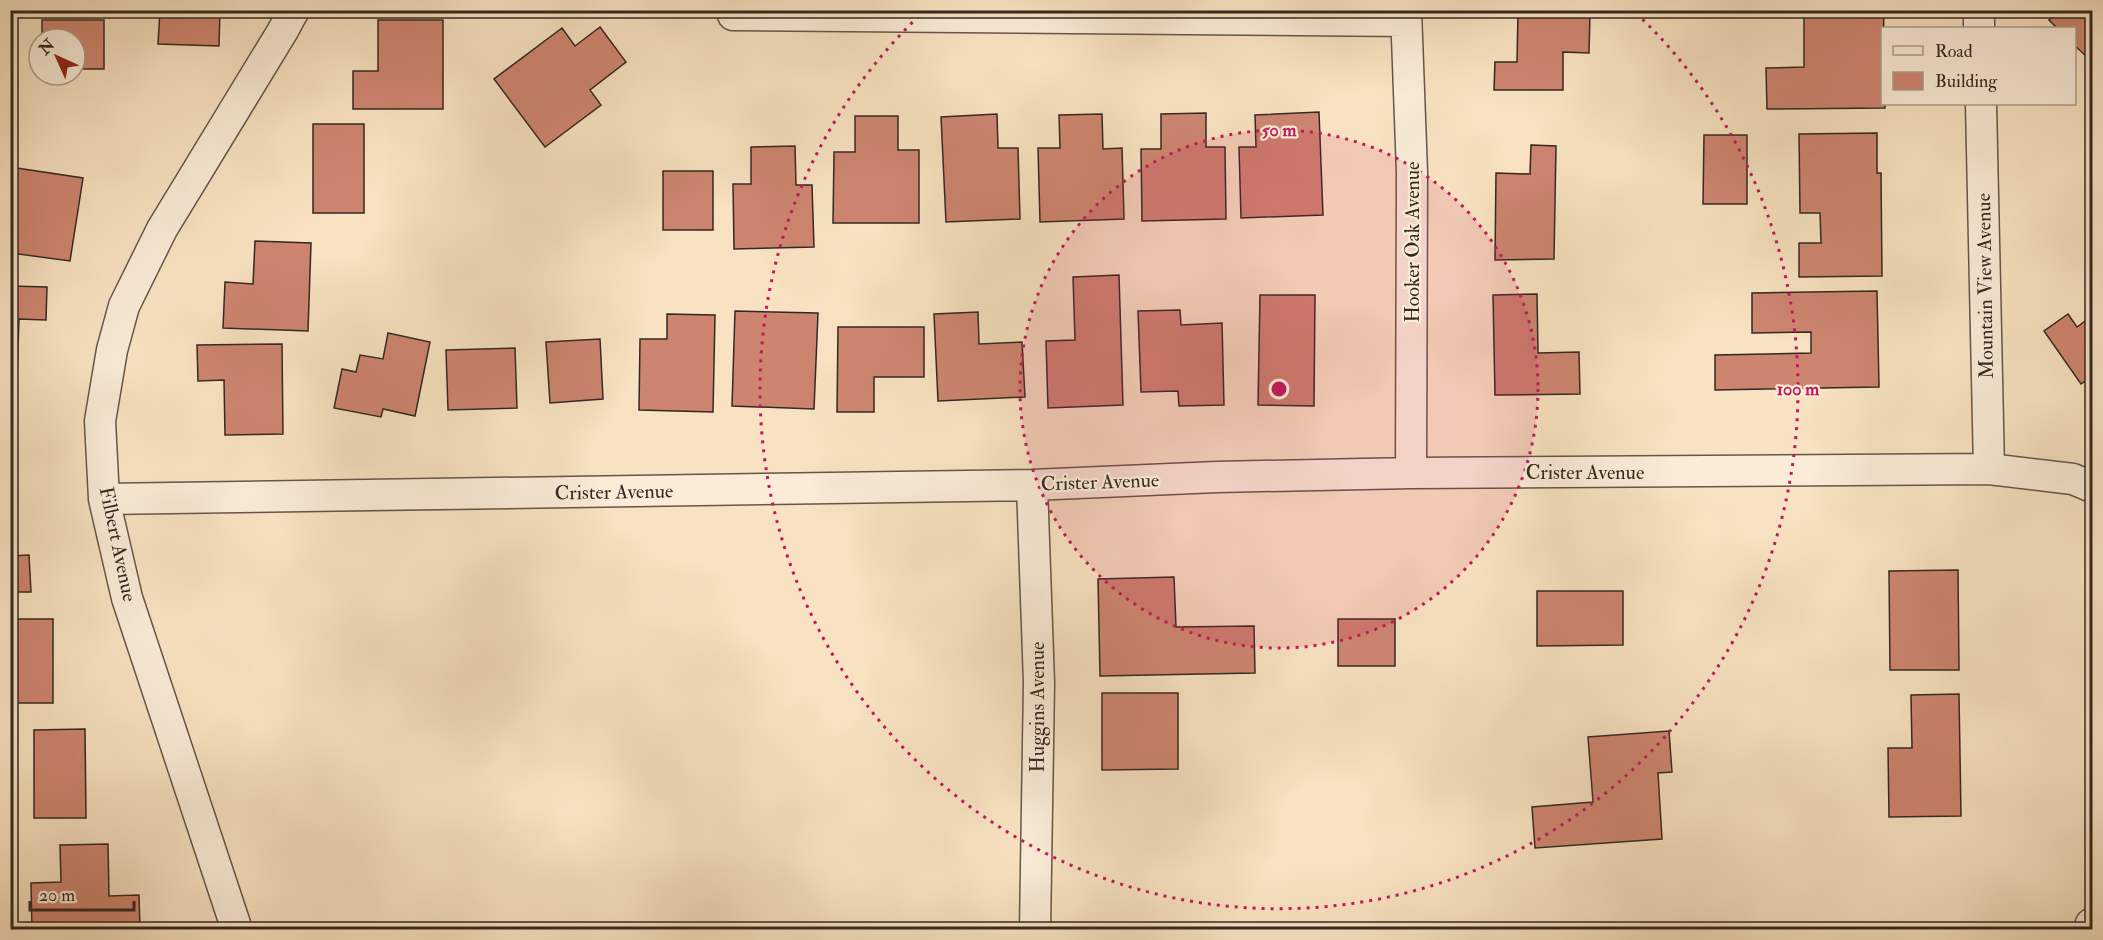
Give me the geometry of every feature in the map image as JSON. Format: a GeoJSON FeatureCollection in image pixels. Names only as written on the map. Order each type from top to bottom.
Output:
{"type":"FeatureCollection","features":[{"type":"Feature","properties":{"kind":"street","name":"Filbert Avenue"},"geometry":{"type":"LineString","coordinates":[[237,930],[127,598],[104,499],[100,421],[112,350],[124,306],[162,229],[294,10]]}},
{"type":"Feature","properties":{"kind":"street"},"geometry":{"type":"LineString","coordinates":[[734,10],[734,15],[1406,16]]}},
{"type":"Feature","properties":{"kind":"street"},"geometry":{"type":"LineString","coordinates":[[1979,10],[1979,27]]}},
{"type":"Feature","properties":{"kind":"street","name":"Hooker Oak Avenue"},"geometry":{"type":"LineString","coordinates":[[1406,16],[1412,173],[1411,473]]}},
{"type":"Feature","properties":{"kind":"street","name":"Mountain View Avenue"},"geometry":{"type":"LineString","coordinates":[[1981,105],[1989,469]]}},
{"type":"Feature","properties":{"kind":"street","name":"Crister Avenue"},"geometry":{"type":"LineString","coordinates":[[104,499],[1032,485],[1217,477],[1411,473],[1989,469],[2073,479],[2092,487]]}},
{"type":"Feature","properties":{"kind":"street","name":"Huggins Avenue"},"geometry":{"type":"LineString","coordinates":[[1032,485],[1039,683],[1035,930]]}},
{"type":"Feature","properties":{"kind":"street"},"geometry":{"type":"LineString","coordinates":[[2092,925],[2092,930]]}},
{"type":"Feature","properties":{"kind":"building"},"geometry":{"type":"Polygon","coordinates":[[[160,10],[220,10],[219,46],[158,44],[160,10]]]}},
{"type":"Feature","properties":{"kind":"building"},"geometry":{"type":"Polygon","coordinates":[[[1884,10],[1884,27],[1881,27],[1881,105],[1885,105],[1885,108],[1767,109],[1766,68],[1804,67],[1804,12],[1884,10]]]}},
{"type":"Feature","properties":{"kind":"building"},"geometry":{"type":"Polygon","coordinates":[[[2058,10],[2092,10],[2092,49],[2086,56],[2076,47],[2076,27],[2056,27],[2049,20],[2058,10]]]}},
{"type":"Feature","properties":{"kind":"building"},"geometry":{"type":"Polygon","coordinates":[[[1518,12],[1590,13],[1589,53],[1563,52],[1563,90],[1494,90],[1495,62],[1517,62],[1518,12]]]}},
{"type":"Feature","properties":{"kind":"building"},"geometry":{"type":"Polygon","coordinates":[[[42,20],[104,20],[104,69],[87,69],[87,27],[42,27],[42,20]]]}},
{"type":"Feature","properties":{"kind":"building"},"geometry":{"type":"Polygon","coordinates":[[[378,20],[443,20],[443,109],[353,109],[353,71],[378,71],[378,20]]]}},
{"type":"Feature","properties":{"kind":"building"},"geometry":{"type":"Polygon","coordinates":[[[600,27],[626,62],[590,90],[601,105],[545,147],[494,79],[562,28],[575,46],[600,27]]]}},
{"type":"Feature","properties":{"kind":"building"},"geometry":{"type":"Polygon","coordinates":[[[1319,112],[1323,215],[1241,218],[1239,147],[1256,147],[1255,115],[1319,112]]]}},
{"type":"Feature","properties":{"kind":"building"},"geometry":{"type":"Polygon","coordinates":[[[1206,113],[1206,147],[1225,147],[1226,219],[1142,221],[1141,149],[1161,149],[1161,114],[1206,113]]]}},
{"type":"Feature","properties":{"kind":"building"},"geometry":{"type":"Polygon","coordinates":[[[997,114],[998,148],[1018,148],[1020,219],[946,222],[941,117],[997,114]]]}},
{"type":"Feature","properties":{"kind":"building"},"geometry":{"type":"Polygon","coordinates":[[[1102,114],[1103,149],[1122,148],[1124,219],[1040,222],[1038,148],[1060,148],[1059,115],[1102,114]]]}},
{"type":"Feature","properties":{"kind":"building"},"geometry":{"type":"Polygon","coordinates":[[[855,116],[898,116],[898,150],[919,150],[919,223],[833,223],[834,152],[855,152],[855,116]]]}},
{"type":"Feature","properties":{"kind":"building"},"geometry":{"type":"Polygon","coordinates":[[[313,124],[364,124],[364,213],[313,213],[313,124]]]}},
{"type":"Feature","properties":{"kind":"building"},"geometry":{"type":"Polygon","coordinates":[[[1877,133],[1877,173],[1881,173],[1882,276],[1799,277],[1799,243],[1821,243],[1820,213],[1800,213],[1799,134],[1877,133]]]}},
{"type":"Feature","properties":{"kind":"building"},"geometry":{"type":"Polygon","coordinates":[[[1704,135],[1747,135],[1747,204],[1703,204],[1704,135]]]}},
{"type":"Feature","properties":{"kind":"building"},"geometry":{"type":"Polygon","coordinates":[[[1531,145],[1556,146],[1554,259],[1495,260],[1496,173],[1530,174],[1531,145]]]}},
{"type":"Feature","properties":{"kind":"building"},"geometry":{"type":"Polygon","coordinates":[[[795,146],[796,185],[812,185],[814,247],[734,249],[733,184],[751,184],[751,147],[795,146]]]}},
{"type":"Feature","properties":{"kind":"building"},"geometry":{"type":"Polygon","coordinates":[[[10,167],[83,178],[70,261],[11,253],[17,215],[10,214],[10,167]]]}},
{"type":"Feature","properties":{"kind":"building"},"geometry":{"type":"Polygon","coordinates":[[[663,171],[713,171],[713,230],[663,230],[663,171]]]}},
{"type":"Feature","properties":{"kind":"building"},"geometry":{"type":"Polygon","coordinates":[[[255,241],[311,243],[308,331],[223,328],[225,282],[253,284],[255,241]]]}},
{"type":"Feature","properties":{"kind":"building"},"geometry":{"type":"Polygon","coordinates":[[[1119,275],[1123,405],[1048,408],[1046,341],[1075,340],[1073,277],[1119,275]]]}},
{"type":"Feature","properties":{"kind":"building"},"geometry":{"type":"Polygon","coordinates":[[[10,286],[47,287],[46,320],[19,319],[17,374],[10,374],[10,286]]]}},
{"type":"Feature","properties":{"kind":"building"},"geometry":{"type":"Polygon","coordinates":[[[1877,291],[1879,387],[1715,390],[1715,355],[1811,353],[1811,332],[1752,333],[1752,293],[1877,291]]]}},
{"type":"Feature","properties":{"kind":"building"},"geometry":{"type":"Polygon","coordinates":[[[1537,294],[1538,353],[1579,352],[1580,394],[1495,395],[1493,295],[1537,294]]]}},
{"type":"Feature","properties":{"kind":"building"},"geometry":{"type":"Polygon","coordinates":[[[1260,295],[1315,295],[1314,406],[1258,405],[1260,295]]]}},
{"type":"Feature","properties":{"kind":"building"},"geometry":{"type":"Polygon","coordinates":[[[1180,310],[1181,325],[1222,323],[1224,405],[1179,406],[1178,391],[1141,392],[1138,311],[1180,310]]]}},
{"type":"Feature","properties":{"kind":"building"},"geometry":{"type":"Polygon","coordinates":[[[735,311],[818,313],[814,409],[732,406],[735,311]]]}},
{"type":"Feature","properties":{"kind":"building"},"geometry":{"type":"Polygon","coordinates":[[[978,312],[979,344],[1022,342],[1025,397],[938,401],[934,314],[978,312]]]}},
{"type":"Feature","properties":{"kind":"building"},"geometry":{"type":"Polygon","coordinates":[[[667,314],[715,315],[713,412],[639,410],[640,339],[667,339],[667,314]]]}},
{"type":"Feature","properties":{"kind":"building"},"geometry":{"type":"Polygon","coordinates":[[[2068,314],[2077,327],[2092,316],[2092,376],[2081,384],[2044,331],[2068,314]]]}},
{"type":"Feature","properties":{"kind":"building"},"geometry":{"type":"Polygon","coordinates":[[[838,327],[924,327],[924,377],[874,377],[874,412],[837,412],[838,327]]]}},
{"type":"Feature","properties":{"kind":"building"},"geometry":{"type":"Polygon","coordinates":[[[388,333],[430,342],[415,416],[383,409],[381,417],[334,408],[342,369],[356,372],[360,355],[383,359],[388,333]]]}},
{"type":"Feature","properties":{"kind":"building"},"geometry":{"type":"Polygon","coordinates":[[[600,339],[603,399],[550,403],[546,342],[600,339]]]}},
{"type":"Feature","properties":{"kind":"building"},"geometry":{"type":"Polygon","coordinates":[[[282,344],[283,434],[225,435],[224,380],[198,381],[197,345],[282,344]]]}},
{"type":"Feature","properties":{"kind":"building"},"geometry":{"type":"Polygon","coordinates":[[[515,348],[517,408],[448,410],[446,350],[515,348]]]}},
{"type":"Feature","properties":{"kind":"building"},"geometry":{"type":"Polygon","coordinates":[[[29,555],[31,592],[10,592],[10,556],[29,555]]]}},
{"type":"Feature","properties":{"kind":"building"},"geometry":{"type":"Polygon","coordinates":[[[1958,570],[1959,670],[1890,670],[1889,571],[1958,570]]]}},
{"type":"Feature","properties":{"kind":"building"},"geometry":{"type":"Polygon","coordinates":[[[1174,577],[1176,627],[1254,626],[1255,673],[1100,676],[1098,579],[1174,577]]]}},
{"type":"Feature","properties":{"kind":"building"},"geometry":{"type":"Polygon","coordinates":[[[1537,591],[1623,591],[1623,645],[1537,646],[1537,591]]]}},
{"type":"Feature","properties":{"kind":"building"},"geometry":{"type":"Polygon","coordinates":[[[10,619],[53,619],[53,703],[10,703],[10,619]]]}},
{"type":"Feature","properties":{"kind":"building"},"geometry":{"type":"Polygon","coordinates":[[[1338,619],[1395,619],[1395,666],[1338,666],[1338,619]]]}},
{"type":"Feature","properties":{"kind":"building"},"geometry":{"type":"Polygon","coordinates":[[[1102,693],[1178,693],[1178,769],[1102,770],[1102,693]]]}},
{"type":"Feature","properties":{"kind":"building"},"geometry":{"type":"Polygon","coordinates":[[[1959,694],[1961,816],[1889,817],[1888,748],[1912,748],[1911,695],[1959,694]]]}},
{"type":"Feature","properties":{"kind":"building"},"geometry":{"type":"Polygon","coordinates":[[[85,729],[86,818],[34,818],[34,730],[85,729]]]}},
{"type":"Feature","properties":{"kind":"building"},"geometry":{"type":"Polygon","coordinates":[[[1669,731],[1672,772],[1658,773],[1662,839],[1535,848],[1532,807],[1593,802],[1588,737],[1669,731]]]}},
{"type":"Feature","properties":{"kind":"building"},"geometry":{"type":"Polygon","coordinates":[[[108,844],[109,896],[139,895],[140,928],[32,930],[31,883],[61,882],[60,845],[108,844]]]}}]}
